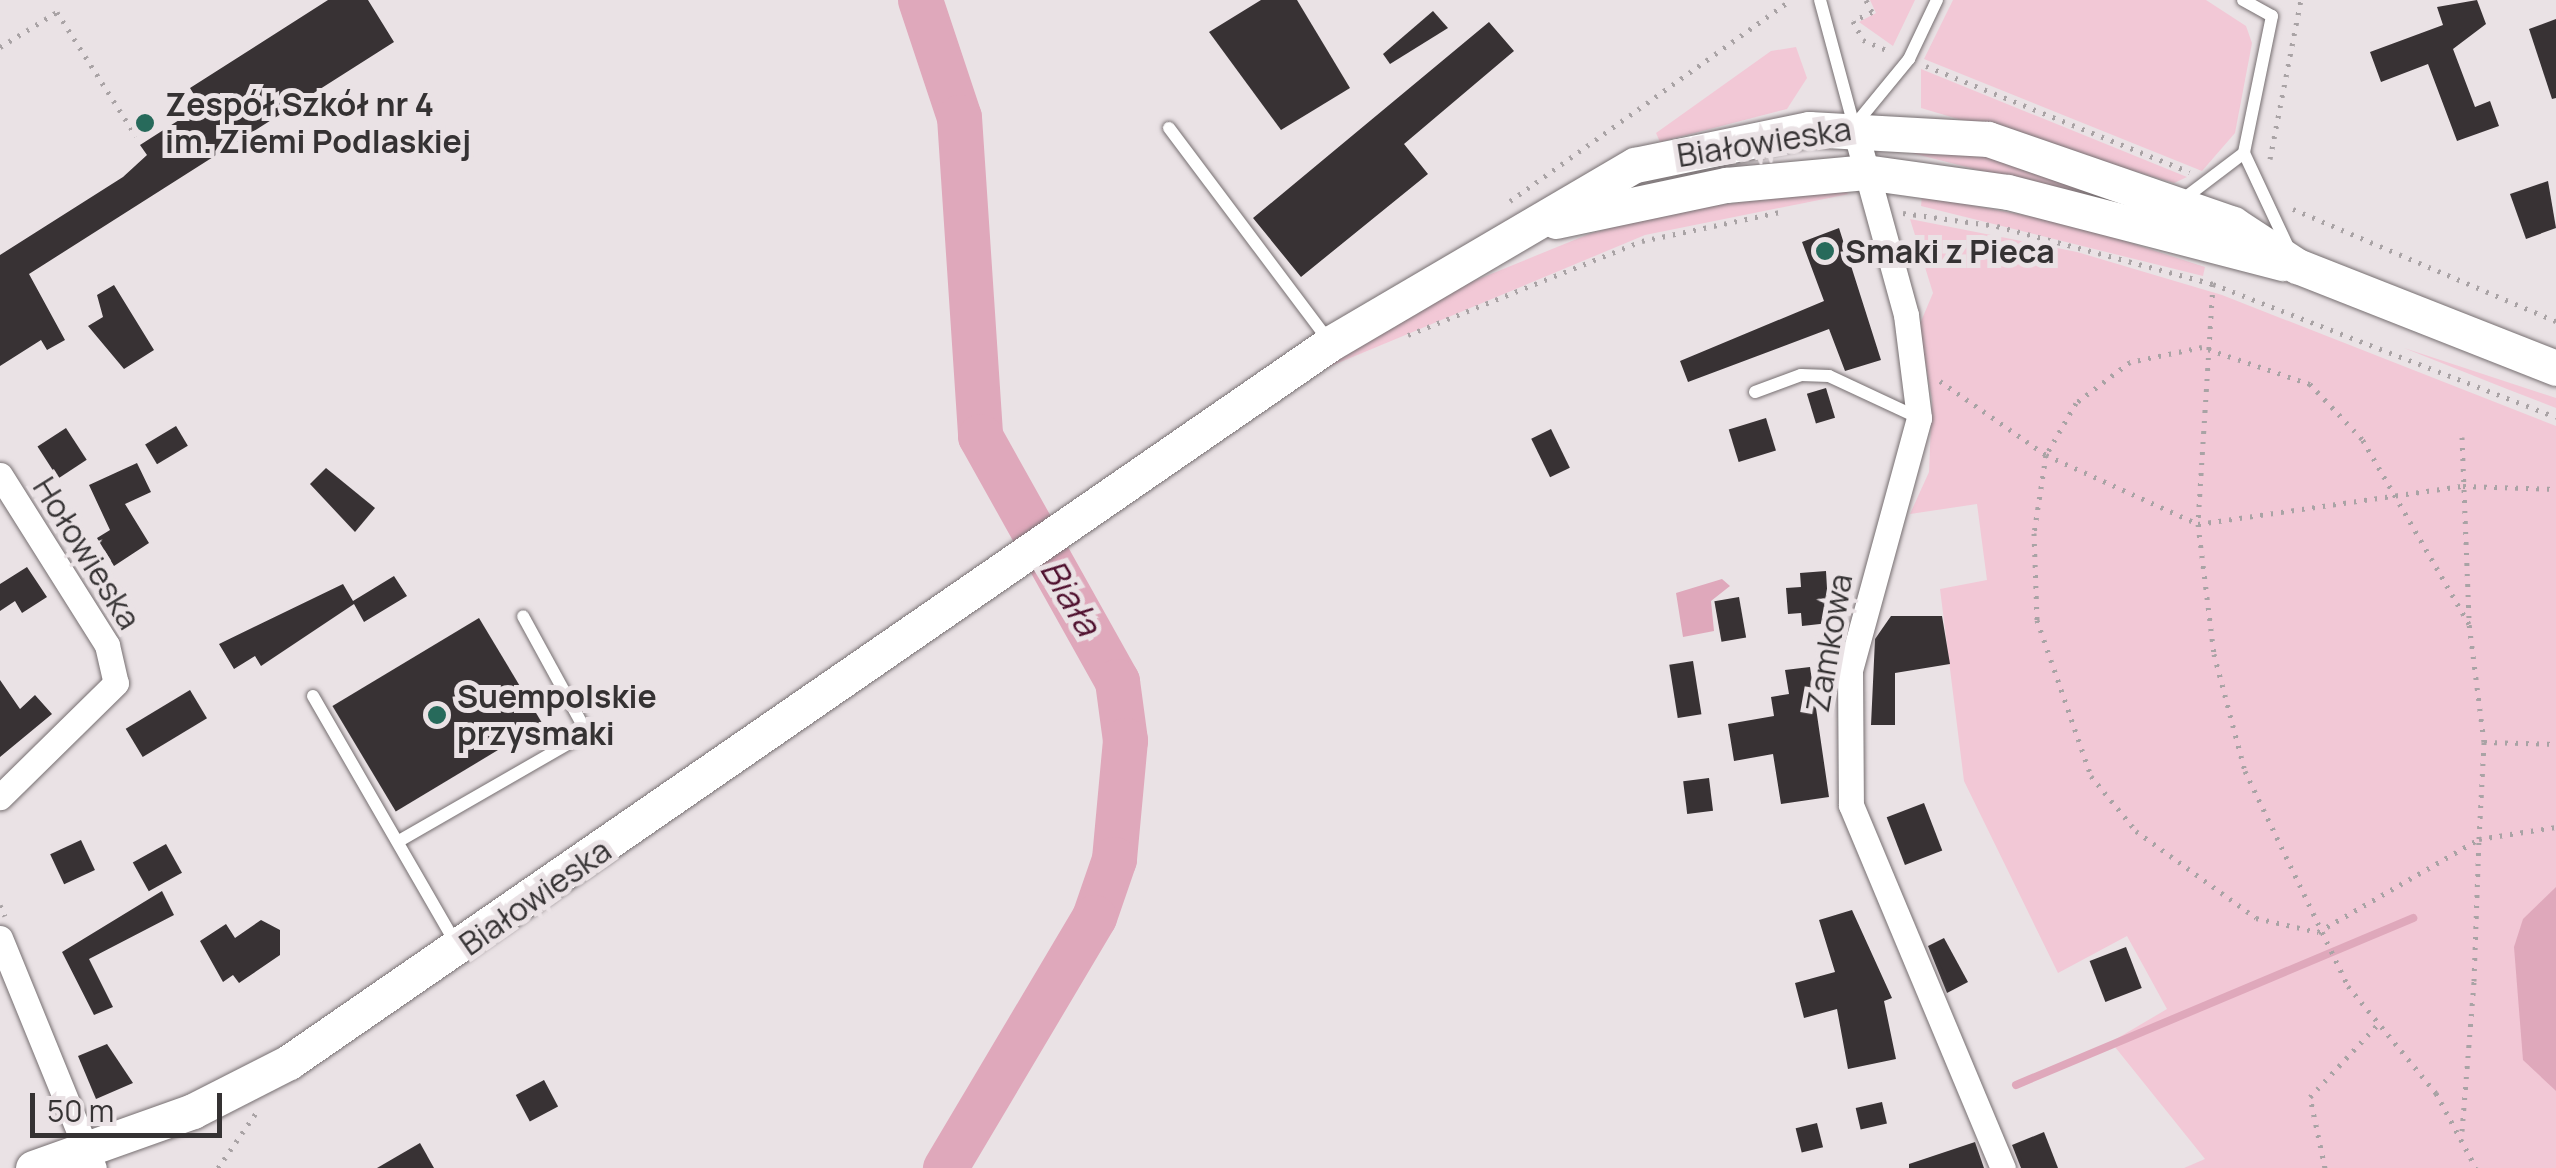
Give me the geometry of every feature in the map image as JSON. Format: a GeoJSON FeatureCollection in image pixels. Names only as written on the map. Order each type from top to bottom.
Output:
{"type":"FeatureCollection","features":[{"type":"Feature","properties":{"kind":"main road","name":"Białowieska"},"geometry":{"type":"LineString","coordinates":[[33,1168],[91,1160],[289,1062],[460,950],[1331,343],[1520,228],[1635,165],[1719,142],[1854,126],[1988,140],[2188,189],[2297,266]]}},
{"type":"Feature","properties":{"kind":"main road","name":"Białowieska"},"geometry":{"type":"LineString","coordinates":[[1520,228],[1726,185],[1865,172],[2008,192],[2297,266],[2556,368]]}},
{"type":"Feature","properties":{"kind":"street","name":"Zamkowa"},"geometry":{"type":"LineString","coordinates":[[1854,126],[1906,315],[1919,418],[1850,670],[1851,806],[2003,1168]]}},
{"type":"Feature","properties":{"kind":"street","name":"Hołowieska"},"geometry":{"type":"LineString","coordinates":[[0,474],[108,644],[116,683],[0,797]]}},
{"type":"Feature","properties":{"kind":"street"},"geometry":{"type":"LineString","coordinates":[[0,938],[91,1160]]}},
{"type":"Feature","properties":{"kind":"lane"},"geometry":{"type":"LineString","coordinates":[[1820,0],[1854,126]]}},
{"type":"Feature","properties":{"kind":"lane"},"geometry":{"type":"LineString","coordinates":[[1854,126],[1909,59],[1937,0]]}},
{"type":"Feature","properties":{"kind":"lane"},"geometry":{"type":"LineString","coordinates":[[2243,0],[2272,16],[2244,153],[2297,266]]}},
{"type":"Feature","properties":{"kind":"lane"},"geometry":{"type":"LineString","coordinates":[[1169,128],[1331,343]]}},
{"type":"Feature","properties":{"kind":"lane"},"geometry":{"type":"LineString","coordinates":[[2142,229],[2188,189],[2244,153]]}},
{"type":"Feature","properties":{"kind":"lane"},"geometry":{"type":"LineString","coordinates":[[1756,392],[1801,375],[1829,376],[1919,418]]}},
{"type":"Feature","properties":{"kind":"lane"},"geometry":{"type":"LineString","coordinates":[[399,841],[588,733],[523,616]]}},
{"type":"Feature","properties":{"kind":"lane"},"geometry":{"type":"LineString","coordinates":[[313,696],[460,950]]}},
{"type":"Feature","properties":{"kind":"path"},"geometry":{"type":"LineString","coordinates":[[1866,0],[1872,12],[1853,21],[1862,40],[1889,51]]}},
{"type":"Feature","properties":{"kind":"path"},"geometry":{"type":"LineString","coordinates":[[2274,171],[2269,156],[2301,0]]}},
{"type":"Feature","properties":{"kind":"path"},"geometry":{"type":"LineString","coordinates":[[0,47],[57,12],[136,136]]}},
{"type":"Feature","properties":{"kind":"path"},"geometry":{"type":"LineString","coordinates":[[1923,65],[2188,189]]}},
{"type":"Feature","properties":{"kind":"path"},"geometry":{"type":"LineString","coordinates":[[2286,203],[2306,220],[2556,321]]}},
{"type":"Feature","properties":{"kind":"path"},"geometry":{"type":"LineString","coordinates":[[1392,342],[1642,241],[1792,210]]}},
{"type":"Feature","properties":{"kind":"path"},"geometry":{"type":"LineString","coordinates":[[1896,221],[1904,212]]}},
{"type":"Feature","properties":{"kind":"path"},"geometry":{"type":"LineString","coordinates":[[1904,212],[1910,228]]}},
{"type":"Feature","properties":{"kind":"path"},"geometry":{"type":"LineString","coordinates":[[1904,212],[1997,226],[2213,284],[2556,417]]}},
{"type":"Feature","properties":{"kind":"path"},"geometry":{"type":"LineString","coordinates":[[2213,284],[2202,347],[2198,524],[2214,654],[2245,771],[2335,962],[2462,1131],[2476,1168]]}},
{"type":"Feature","properties":{"kind":"path"},"geometry":{"type":"LineString","coordinates":[[2469,624],[2362,439],[2310,384],[2202,347],[2130,362],[2076,403],[2046,455],[2034,533],[2038,620],[2092,776],[2136,831],[2191,874],[2256,918],[2318,932],[2479,840],[2556,827]]}},
{"type":"Feature","properties":{"kind":"path"},"geometry":{"type":"LineString","coordinates":[[1931,388],[1930,373],[2046,455],[2198,524],[2398,502],[2463,486],[2556,489]]}},
{"type":"Feature","properties":{"kind":"path"},"geometry":{"type":"LineString","coordinates":[[2462,437],[2469,624],[2484,742],[2462,1131]]}},
{"type":"Feature","properties":{"kind":"path"},"geometry":{"type":"LineString","coordinates":[[2484,742],[2556,744]]}},
{"type":"Feature","properties":{"kind":"path"},"geometry":{"type":"LineString","coordinates":[[2324,1168],[2310,1097],[2380,1022]]}},
{"type":"Feature","properties":{"kind":"path"},"geometry":{"type":"LineString","coordinates":[[218,1168],[261,1106]]}},
{"type":"Feature","properties":{"kind":"shaded area"},"geometry":{"type":"Polygon","coordinates":[[[1870,0],[1915,0],[1893,46],[1859,22],[1876,13],[1870,0]]]}},
{"type":"Feature","properties":{"kind":"shaded area"},"geometry":{"type":"Polygon","coordinates":[[[1953,0],[2206,0],[2246,26],[2252,43],[2235,133],[2202,171],[1924,59],[1953,0]]]}},
{"type":"Feature","properties":{"kind":"shaded area"},"geometry":{"type":"Polygon","coordinates":[[[1796,47],[1807,78],[1787,109],[1660,142],[1656,133],[1771,51],[1796,47]]]}},
{"type":"Feature","properties":{"kind":"shaded area"},"geometry":{"type":"Polygon","coordinates":[[[1921,69],[2187,177],[2174,183],[1921,108],[1921,69]]]}},
{"type":"Feature","properties":{"kind":"shaded area"},"geometry":{"type":"Polygon","coordinates":[[[1900,150],[1960,150],[2029,165],[2142,212],[1900,150]]]}},
{"type":"Feature","properties":{"kind":"shaded area"},"geometry":{"type":"Polygon","coordinates":[[[1840,190],[1849,194],[1645,235],[1319,371],[1427,300],[1589,234],[1670,211],[1840,190]]]}},
{"type":"Feature","properties":{"kind":"shaded area"},"geometry":{"type":"Polygon","coordinates":[[[1922,196],[2072,224],[2205,267],[2203,276],[1921,206],[1922,196]]]}},
{"type":"Feature","properties":{"kind":"shaded area"},"geometry":{"type":"Polygon","coordinates":[[[1910,219],[2077,252],[2222,295],[2556,426],[2556,1168],[2184,1168],[2205,1159],[2111,1042],[2167,1009],[2127,936],[2058,973],[1964,781],[1940,589],[1987,580],[1977,504],[1910,514],[1929,472],[1932,400],[1919,326],[1933,293],[1910,219]]]}},
{"type":"Feature","properties":{"kind":"shaded area"},"geometry":{"type":"Polygon","coordinates":[[[2404,348],[2556,398],[2556,408],[2507,389],[2404,348]]]}},
{"type":"Feature","properties":{"kind":"shaded area"},"geometry":{"type":"Polygon","coordinates":[[[1722,579],[1730,586],[1711,601],[1714,631],[1683,637],[1676,593],[1722,579]]]}},
{"type":"Feature","properties":{"kind":"shaded area"},"geometry":{"type":"Polygon","coordinates":[[[2556,887],[2556,1091],[2523,1060],[2514,947],[2523,919],[2556,887]]]}},
{"type":"Feature","properties":{"kind":"building"},"geometry":{"type":"Polygon","coordinates":[[[328,0],[368,0],[394,42],[29,274],[65,340],[47,350],[41,340],[0,366],[0,255],[123,177],[147,155],[140,145],[201,106],[190,88],[328,0]]]}},
{"type":"Feature","properties":{"kind":"building"},"geometry":{"type":"Polygon","coordinates":[[[1261,0],[1297,0],[1350,88],[1281,130],[1209,32],[1261,0]]]}},
{"type":"Feature","properties":{"kind":"building"},"geometry":{"type":"Polygon","coordinates":[[[2477,0],[2486,24],[2453,49],[2475,107],[2490,101],[2499,126],[2457,141],[2428,64],[2381,82],[2370,52],[2443,25],[2437,7],[2477,0]]]}},
{"type":"Feature","properties":{"kind":"building"},"geometry":{"type":"Polygon","coordinates":[[[1433,11],[1448,28],[1390,64],[1383,54],[1433,11]]]}},
{"type":"Feature","properties":{"kind":"building"},"geometry":{"type":"Polygon","coordinates":[[[2556,19],[2556,98],[2552,99],[2529,29],[2556,19]]]}},
{"type":"Feature","properties":{"kind":"building"},"geometry":{"type":"Polygon","coordinates":[[[1489,22],[1514,51],[1404,144],[1428,174],[1301,277],[1253,218],[1489,22]]]}},
{"type":"Feature","properties":{"kind":"building"},"geometry":{"type":"Polygon","coordinates":[[[2548,181],[2556,228],[2526,239],[2510,194],[2548,181]]]}},
{"type":"Feature","properties":{"kind":"building"},"geometry":{"type":"Polygon","coordinates":[[[1839,228],[1881,360],[1845,371],[1829,329],[1688,382],[1680,361],[1824,301],[1802,242],[1839,228]]]}},
{"type":"Feature","properties":{"kind":"building"},"geometry":{"type":"Polygon","coordinates":[[[114,285],[154,350],[124,369],[88,326],[103,317],[97,295],[114,285]]]}},
{"type":"Feature","properties":{"kind":"building"},"geometry":{"type":"Polygon","coordinates":[[[1826,388],[1835,418],[1816,423],[1807,394],[1826,388]]]}},
{"type":"Feature","properties":{"kind":"building"},"geometry":{"type":"Polygon","coordinates":[[[1766,418],[1776,451],[1739,462],[1729,429],[1766,418]]]}},
{"type":"Feature","properties":{"kind":"building"},"geometry":{"type":"Polygon","coordinates":[[[176,426],[188,446],[157,464],[145,445],[176,426]]]}},
{"type":"Feature","properties":{"kind":"building"},"geometry":{"type":"Polygon","coordinates":[[[66,428],[87,460],[58,478],[37,447],[66,428]]]}},
{"type":"Feature","properties":{"kind":"building"},"geometry":{"type":"Polygon","coordinates":[[[1551,429],[1570,468],[1550,477],[1531,439],[1551,429]]]}},
{"type":"Feature","properties":{"kind":"building"},"geometry":{"type":"Polygon","coordinates":[[[137,463],[151,492],[125,504],[149,543],[114,566],[97,538],[110,530],[89,485],[137,463]]]}},
{"type":"Feature","properties":{"kind":"building"},"geometry":{"type":"Polygon","coordinates":[[[326,468],[375,508],[355,532],[310,484],[326,468]]]}},
{"type":"Feature","properties":{"kind":"building"},"geometry":{"type":"Polygon","coordinates":[[[27,567],[47,597],[22,613],[15,601],[0,611],[0,584],[27,567]]]}},
{"type":"Feature","properties":{"kind":"building"},"geometry":{"type":"Polygon","coordinates":[[[1826,571],[1829,623],[1802,626],[1801,613],[1788,614],[1786,588],[1801,587],[1800,573],[1826,571]]]}},
{"type":"Feature","properties":{"kind":"building"},"geometry":{"type":"Polygon","coordinates":[[[394,576],[407,596],[364,622],[354,604],[261,666],[255,656],[234,669],[219,644],[343,584],[353,601],[394,576]]]}},
{"type":"Feature","properties":{"kind":"building"},"geometry":{"type":"Polygon","coordinates":[[[1739,597],[1746,637],[1721,642],[1714,601],[1739,597]]]}},
{"type":"Feature","properties":{"kind":"building"},"geometry":{"type":"Polygon","coordinates":[[[1891,616],[1942,616],[1950,664],[1895,673],[1895,725],[1871,725],[1875,639],[1891,616]]]}},
{"type":"Feature","properties":{"kind":"building","name":"Suempolskie przysmaki"},"geometry":{"type":"Polygon","coordinates":[[[479,618],[542,723],[396,812],[332,706],[479,618]]]}},
{"type":"Feature","properties":{"kind":"building"},"geometry":{"type":"Polygon","coordinates":[[[1693,661],[1701,714],[1678,718],[1669,665],[1693,661]]]}},
{"type":"Feature","properties":{"kind":"building"},"geometry":{"type":"Polygon","coordinates":[[[1810,667],[1829,797],[1781,804],[1773,754],[1734,761],[1728,724],[1774,716],[1771,697],[1789,694],[1785,670],[1810,667]]]}},
{"type":"Feature","properties":{"kind":"building"},"geometry":{"type":"Polygon","coordinates":[[[0,680],[20,709],[35,695],[52,714],[0,757],[0,680]]]}},
{"type":"Feature","properties":{"kind":"building"},"geometry":{"type":"Polygon","coordinates":[[[190,690],[207,718],[143,757],[126,729],[190,690]]]}},
{"type":"Feature","properties":{"kind":"building"},"geometry":{"type":"Polygon","coordinates":[[[1709,778],[1713,811],[1687,814],[1683,781],[1709,778]]]}},
{"type":"Feature","properties":{"kind":"building"},"geometry":{"type":"Polygon","coordinates":[[[1924,803],[1942,851],[1905,865],[1887,817],[1924,803]]]}},
{"type":"Feature","properties":{"kind":"building"},"geometry":{"type":"Polygon","coordinates":[[[81,840],[95,870],[64,884],[50,854],[81,840]]]}},
{"type":"Feature","properties":{"kind":"building"},"geometry":{"type":"Polygon","coordinates":[[[166,844],[182,873],[149,891],[133,862],[166,844]]]}},
{"type":"Feature","properties":{"kind":"building"},"geometry":{"type":"Polygon","coordinates":[[[162,891],[174,915],[89,959],[113,1007],[94,1015],[62,952],[162,891]]]}},
{"type":"Feature","properties":{"kind":"building"},"geometry":{"type":"Polygon","coordinates":[[[1852,910],[1892,998],[1884,1001],[1896,1059],[1848,1069],[1837,1009],[1804,1018],[1795,983],[1835,972],[1819,920],[1852,910]]]}},
{"type":"Feature","properties":{"kind":"building"},"geometry":{"type":"Polygon","coordinates":[[[261,920],[280,930],[280,955],[239,983],[233,975],[223,982],[200,941],[226,924],[235,938],[261,920]]]}},
{"type":"Feature","properties":{"kind":"building"},"geometry":{"type":"Polygon","coordinates":[[[1944,938],[1968,982],[1947,993],[1928,946],[1944,938]]]}},
{"type":"Feature","properties":{"kind":"building"},"geometry":{"type":"Polygon","coordinates":[[[2126,947],[2142,988],[2105,1002],[2090,961],[2126,947]]]}},
{"type":"Feature","properties":{"kind":"building"},"geometry":{"type":"Polygon","coordinates":[[[107,1044],[133,1083],[96,1099],[78,1056],[107,1044]]]}},
{"type":"Feature","properties":{"kind":"building"},"geometry":{"type":"Polygon","coordinates":[[[544,1080],[558,1106],[530,1122],[516,1095],[544,1080]]]}},
{"type":"Feature","properties":{"kind":"building"},"geometry":{"type":"Polygon","coordinates":[[[1882,1102],[1887,1123],[1861,1130],[1856,1108],[1882,1102]]]}},
{"type":"Feature","properties":{"kind":"building"},"geometry":{"type":"Polygon","coordinates":[[[1817,1123],[1823,1147],[1802,1153],[1796,1128],[1817,1123]]]}},
{"type":"Feature","properties":{"kind":"building"},"geometry":{"type":"Polygon","coordinates":[[[2044,1132],[2058,1168],[2021,1168],[2012,1145],[2044,1132]]]}},
{"type":"Feature","properties":{"kind":"building"},"geometry":{"type":"Polygon","coordinates":[[[1975,1142],[1984,1168],[1909,1168],[1909,1164],[1975,1142]]]}},
{"type":"Feature","properties":{"kind":"building"},"geometry":{"type":"Polygon","coordinates":[[[420,1143],[434,1168],[377,1168],[420,1143]]]}},
{"type":"Feature","properties":{"kind":"waterway","name":"Biała"},"geometry":{"type":"LineString","coordinates":[[920,0],[959,117],[980,436],[1117,681],[1125,740],[1114,859],[1094,917],[945,1168]]}},
{"type":"Feature","properties":{"kind":"waterway"},"geometry":{"type":"LineString","coordinates":[[2016,1085],[2413,918]]}},
{"type":"Feature","properties":{"kind":"place","name":"Zespół Szkół nr 4 im. Ziemi Podlaskiej"},"geometry":{"type":"Point","coordinates":[145,123]}},
{"type":"Feature","properties":{"kind":"place","name":"Smaki z Pieca"},"geometry":{"type":"Point","coordinates":[1825,251]}},
{"type":"Feature","properties":{"kind":"place","name":"Suempolskie przysmaki"},"geometry":{"type":"Point","coordinates":[437,715]}}]}
